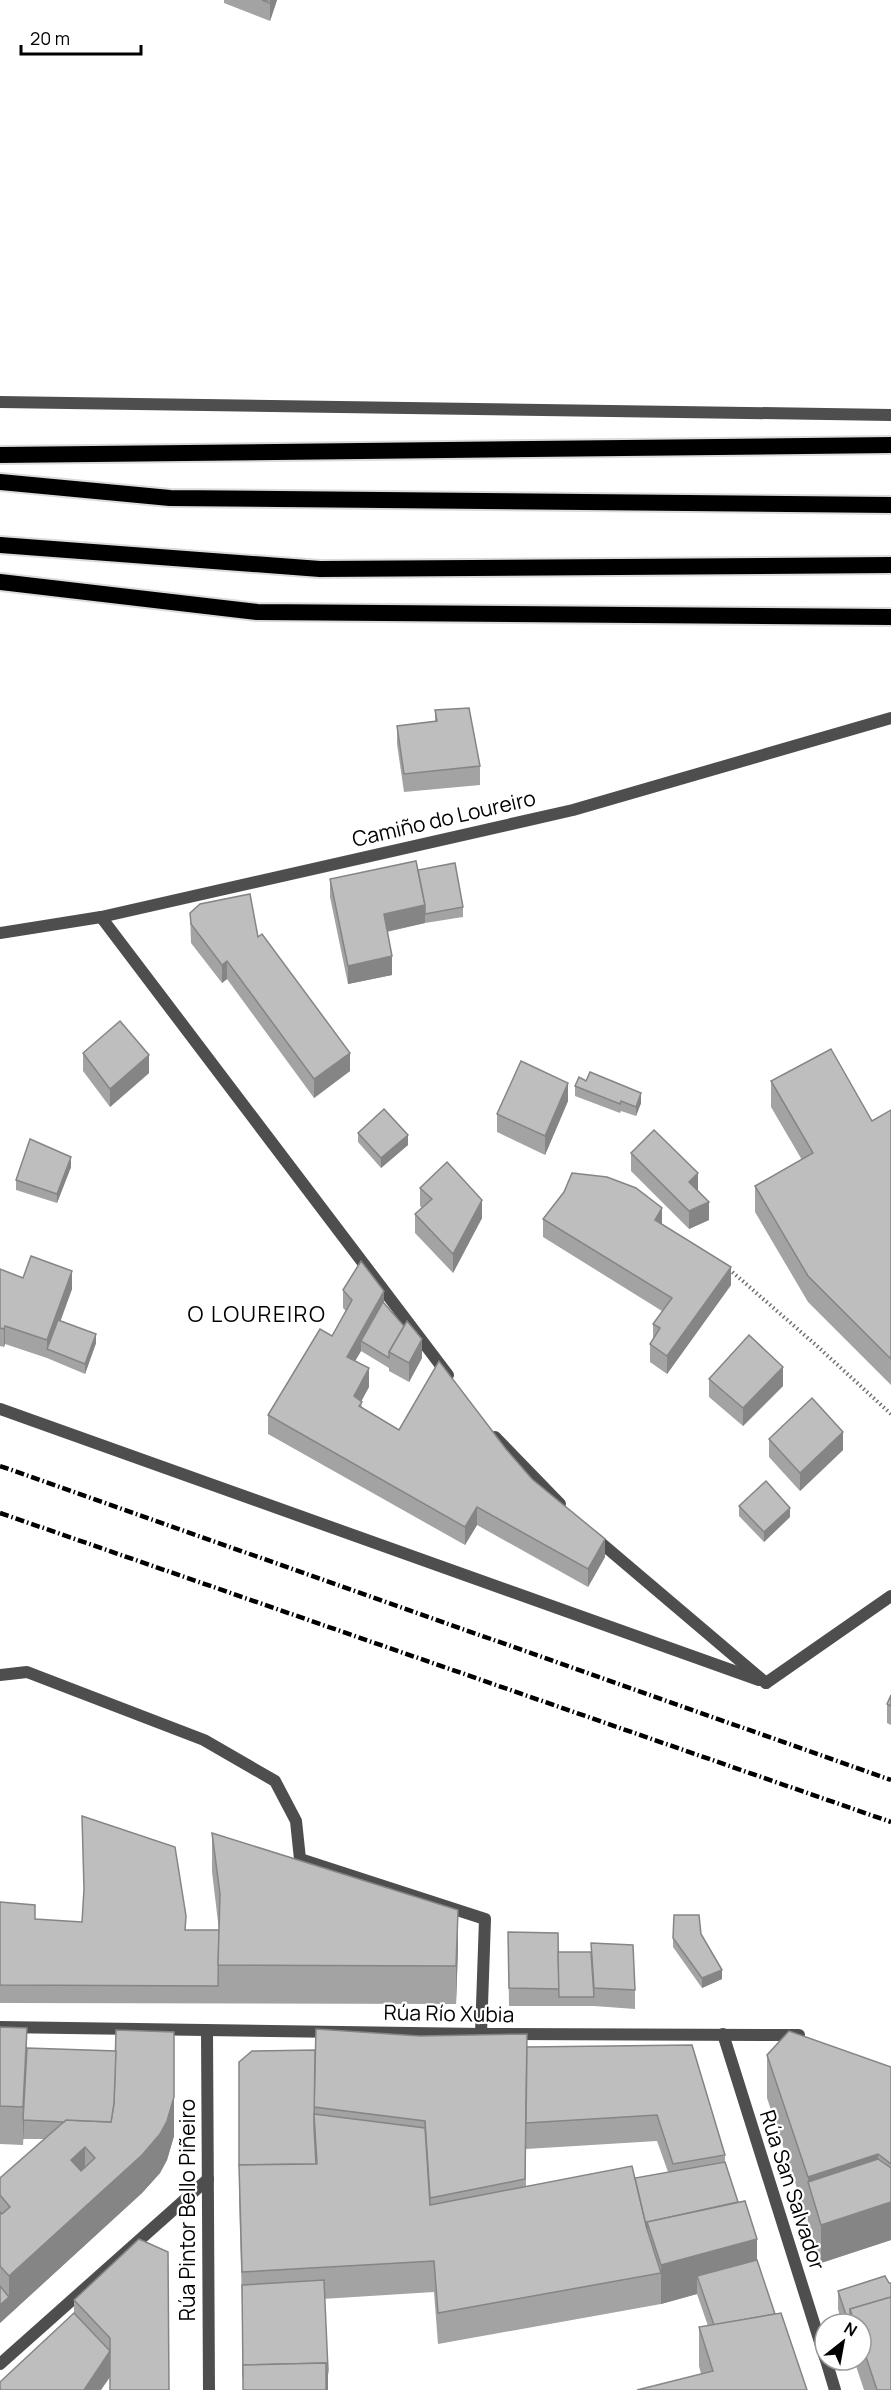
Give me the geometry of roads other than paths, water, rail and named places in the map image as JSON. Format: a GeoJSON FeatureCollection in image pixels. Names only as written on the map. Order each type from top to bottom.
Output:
{"type":"FeatureCollection","features":[{"type":"Feature","properties":{"kind":"highway"},"geometry":{"type":"LineString","coordinates":[[0,455],[891,445]]}},
{"type":"Feature","properties":{"kind":"highway"},"geometry":{"type":"LineString","coordinates":[[0,482],[170,498],[891,505]]}},
{"type":"Feature","properties":{"kind":"highway"},"geometry":{"type":"LineString","coordinates":[[0,545],[320,569],[891,565]]}},
{"type":"Feature","properties":{"kind":"highway"},"geometry":{"type":"LineString","coordinates":[[0,582],[257,612],[891,617]]}},
{"type":"Feature","properties":{"kind":"street"},"geometry":{"type":"LineString","coordinates":[[0,402],[891,415]]}},
{"type":"Feature","properties":{"kind":"street","name":"Camiño do Loureiro"},"geometry":{"type":"LineString","coordinates":[[0,933],[101,917],[573,810],[891,718]]}},
{"type":"Feature","properties":{"kind":"street"},"geometry":{"type":"LineString","coordinates":[[101,917],[453,1382]]}},
{"type":"Feature","properties":{"kind":"street"},"geometry":{"type":"LineString","coordinates":[[0,1409],[765,1683]]}},
{"type":"Feature","properties":{"kind":"street"},"geometry":{"type":"LineString","coordinates":[[488,1429],[577,1521],[765,1683]]}},
{"type":"Feature","properties":{"kind":"street"},"geometry":{"type":"LineString","coordinates":[[765,1683],[891,1596]]}},
{"type":"Feature","properties":{"kind":"street"},"geometry":{"type":"LineString","coordinates":[[0,1675],[27,1672],[204,1740],[275,1780],[296,1821],[300,1859],[485,1919],[481,2034]]}},
{"type":"Feature","properties":{"kind":"street","name":"Rúa Río Xubia"},"geometry":{"type":"LineString","coordinates":[[0,2027],[481,2034],[797,2034],[807,2038]]}},
{"type":"Feature","properties":{"kind":"street","name":"Rúa Pintor Bello Piñeiro"},"geometry":{"type":"LineString","coordinates":[[207,2030],[209,2390]]}},
{"type":"Feature","properties":{"kind":"street","name":"Rúa San Salvador"},"geometry":{"type":"LineString","coordinates":[[723,2034],[813,2321]]}},
{"type":"Feature","properties":{"kind":"street"},"geometry":{"type":"LineString","coordinates":[[0,2364],[208,2179]]}},
{"type":"Feature","properties":{"kind":"street","name":"Rúa San Salvador"},"geometry":{"type":"LineString","coordinates":[[829,2372],[835,2390]]}},
{"type":"Feature","properties":{"kind":"railway"},"geometry":{"type":"LineString","coordinates":[[0,1466],[891,1780]]}},
{"type":"Feature","properties":{"kind":"railway"},"geometry":{"type":"LineString","coordinates":[[0,1513],[891,1822]]}},
{"type":"Feature","properties":{"kind":"district","name":"O LOUREIRO"},"geometry":{"type":"Point","coordinates":[257,1314]}}]}
